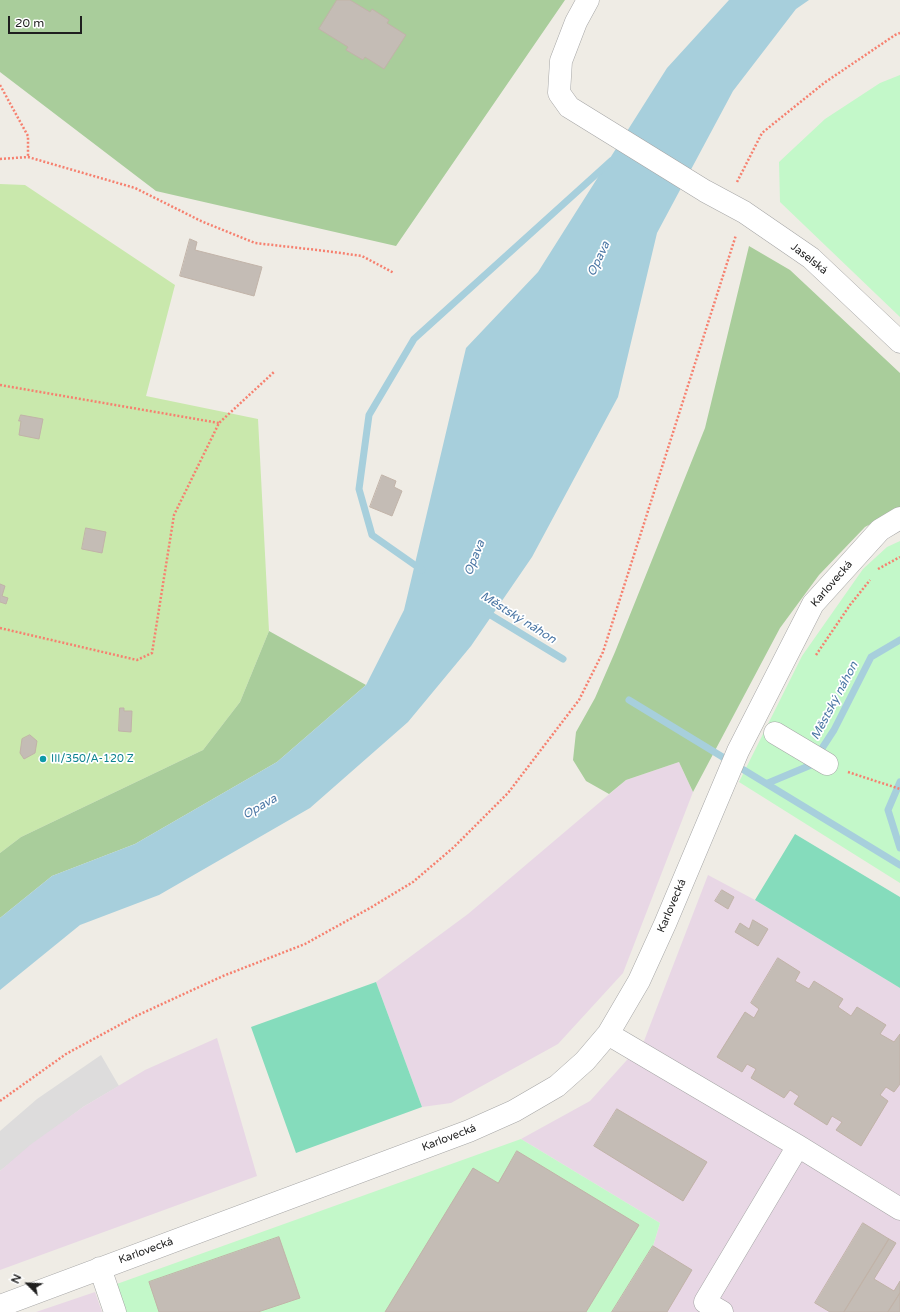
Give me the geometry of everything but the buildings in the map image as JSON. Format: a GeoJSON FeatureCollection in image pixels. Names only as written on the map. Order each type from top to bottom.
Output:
{"type":"FeatureCollection","features":[{"type":"Feature","properties":{"kind":"street","name":"Jaselská"},"geometry":{"type":"LineString","coordinates":[[588,0],[576,22],[561,61],[559,93],[569,107],[705,191],[744,212],[811,258],[900,342]]}},
{"type":"Feature","properties":{"kind":"street","name":"Karlovecká"},"geometry":{"type":"LineString","coordinates":[[0,1306],[469,1132],[508,1114],[557,1086],[585,1061],[608,1034],[642,974],[665,924],[738,751],[813,604],[880,530],[900,518]]}},
{"type":"Feature","properties":{"kind":"street"},"geometry":{"type":"LineString","coordinates":[[775,733],[827,764]]}},
{"type":"Feature","properties":{"kind":"street"},"geometry":{"type":"LineString","coordinates":[[608,1034],[798,1146],[900,1209]]}},
{"type":"Feature","properties":{"kind":"street"},"geometry":{"type":"LineString","coordinates":[[722,1312],[705,1302],[798,1146]]}},
{"type":"Feature","properties":{"kind":"street"},"geometry":{"type":"LineString","coordinates":[[100,1268],[115,1312]]}},
{"type":"Feature","properties":{"kind":"path"},"geometry":{"type":"LineString","coordinates":[[726,202],[762,133],[824,83],[900,33]]}},
{"type":"Feature","properties":{"kind":"path"},"geometry":{"type":"LineString","coordinates":[[0,86],[28,136],[28,157]]}},
{"type":"Feature","properties":{"kind":"path"},"geometry":{"type":"LineString","coordinates":[[0,159],[28,157],[135,188],[200,222],[255,243],[362,256],[394,273]]}},
{"type":"Feature","properties":{"kind":"path"},"geometry":{"type":"LineString","coordinates":[[0,1101],[66,1054],[136,1016],[223,976],[305,944],[370,908],[419,877],[454,847],[508,793],[579,700],[603,652],[737,232]]}},
{"type":"Feature","properties":{"kind":"path"},"geometry":{"type":"LineString","coordinates":[[0,628],[137,660],[152,653],[174,515],[219,423],[274,372]]}},
{"type":"Feature","properties":{"kind":"path"},"geometry":{"type":"LineString","coordinates":[[0,385],[219,423]]}},
{"type":"Feature","properties":{"kind":"path"},"geometry":{"type":"LineString","coordinates":[[877,570],[900,557]]}},
{"type":"Feature","properties":{"kind":"path"},"geometry":{"type":"LineString","coordinates":[[814,658],[850,605],[873,575]]}},
{"type":"Feature","properties":{"kind":"path"},"geometry":{"type":"LineString","coordinates":[[827,764],[900,789]]}},
{"type":"Feature","properties":{"kind":"shaded area"},"geometry":{"type":"Polygon","coordinates":[[[679,762],[693,792],[623,973],[558,1044],[451,1103],[422,1107],[376,982],[468,914],[626,780],[679,762]]]}},
{"type":"Feature","properties":{"kind":"shaded area"},"geometry":{"type":"Polygon","coordinates":[[[708,875],[755,900],[900,988],[900,1312],[612,1312],[653,1246],[660,1223],[521,1139],[590,1101],[644,1041],[708,875]]]}},
{"type":"Feature","properties":{"kind":"shaded area"},"geometry":{"type":"Polygon","coordinates":[[[217,1038],[257,1176],[0,1270],[0,1171],[30,1145],[83,1107],[145,1070],[217,1038]]]}},
{"type":"Feature","properties":{"kind":"shaded area"},"geometry":{"type":"Polygon","coordinates":[[[101,1055],[119,1086],[83,1107],[0,1171],[0,1131],[37,1099],[101,1055]]]}},
{"type":"Feature","properties":{"kind":"shaded area"},"geometry":{"type":"Polygon","coordinates":[[[95,1292],[102,1312],[36,1312],[95,1292]]]}},
{"type":"Feature","properties":{"kind":"green space"},"geometry":{"type":"Polygon","coordinates":[[[0,0],[565,0],[396,246],[156,191],[0,72],[0,0]]]}},
{"type":"Feature","properties":{"kind":"green space"},"geometry":{"type":"Polygon","coordinates":[[[900,75],[900,317],[780,202],[779,162],[825,119],[880,83],[900,75]]]}},
{"type":"Feature","properties":{"kind":"green space"},"geometry":{"type":"Polygon","coordinates":[[[0,184],[25,185],[175,285],[146,396],[258,419],[269,631],[240,702],[203,750],[21,837],[0,853],[0,184]]]}},
{"type":"Feature","properties":{"kind":"green space"},"geometry":{"type":"Polygon","coordinates":[[[749,246],[790,270],[900,373],[900,508],[865,527],[819,575],[780,628],[693,792],[679,762],[626,780],[609,794],[586,781],[573,760],[576,732],[595,698],[615,652],[705,428],[749,246]]]}},
{"type":"Feature","properties":{"kind":"green space"},"geometry":{"type":"Polygon","coordinates":[[[900,541],[900,883],[739,782],[802,656],[863,569],[887,547],[900,541]]]}},
{"type":"Feature","properties":{"kind":"green space"},"geometry":{"type":"Polygon","coordinates":[[[269,631],[366,685],[277,762],[135,844],[52,876],[0,918],[0,853],[21,837],[203,750],[240,702],[269,631]]]}},
{"type":"Feature","properties":{"kind":"green space"},"geometry":{"type":"Polygon","coordinates":[[[795,834],[900,897],[900,988],[755,900],[795,834]]]}},
{"type":"Feature","properties":{"kind":"green space"},"geometry":{"type":"Polygon","coordinates":[[[376,982],[422,1107],[296,1153],[251,1027],[376,982]]]}},
{"type":"Feature","properties":{"kind":"green space"},"geometry":{"type":"Polygon","coordinates":[[[521,1139],[660,1223],[653,1246],[612,1312],[124,1312],[114,1285],[521,1139]]]}},
{"type":"Feature","properties":{"kind":"water","name":"Opava"},"geometry":{"type":"Polygon","coordinates":[[[729,0],[809,0],[796,9],[733,91],[657,233],[618,397],[532,557],[471,646],[408,722],[310,808],[159,895],[80,925],[0,990],[0,918],[52,876],[135,844],[277,762],[366,685],[404,610],[466,348],[538,272],[667,68],[729,0]]]}},
{"type":"Feature","properties":{"kind":"waterway"},"geometry":{"type":"LineString","coordinates":[[422,570],[372,535],[359,489],[369,415],[414,339],[611,161]]}},
{"type":"Feature","properties":{"kind":"waterway","name":"Městský náhon"},"geometry":{"type":"LineString","coordinates":[[484,611],[563,659]]}},
{"type":"Feature","properties":{"kind":"waterway","name":"Městský náhon"},"geometry":{"type":"LineString","coordinates":[[768,783],[811,765],[834,730],[871,657],[900,640]]}},
{"type":"Feature","properties":{"kind":"waterway","name":"Městský náhon"},"geometry":{"type":"LineString","coordinates":[[629,700],[900,865]]}},
{"type":"Feature","properties":{"kind":"waterway","name":"Městský náhon"},"geometry":{"type":"LineString","coordinates":[[900,782],[888,810],[900,848]]}},
{"type":"Feature","properties":{"kind":"place","name":"III/350/A-120 Z"},"geometry":{"type":"Point","coordinates":[43,759]}}]}
